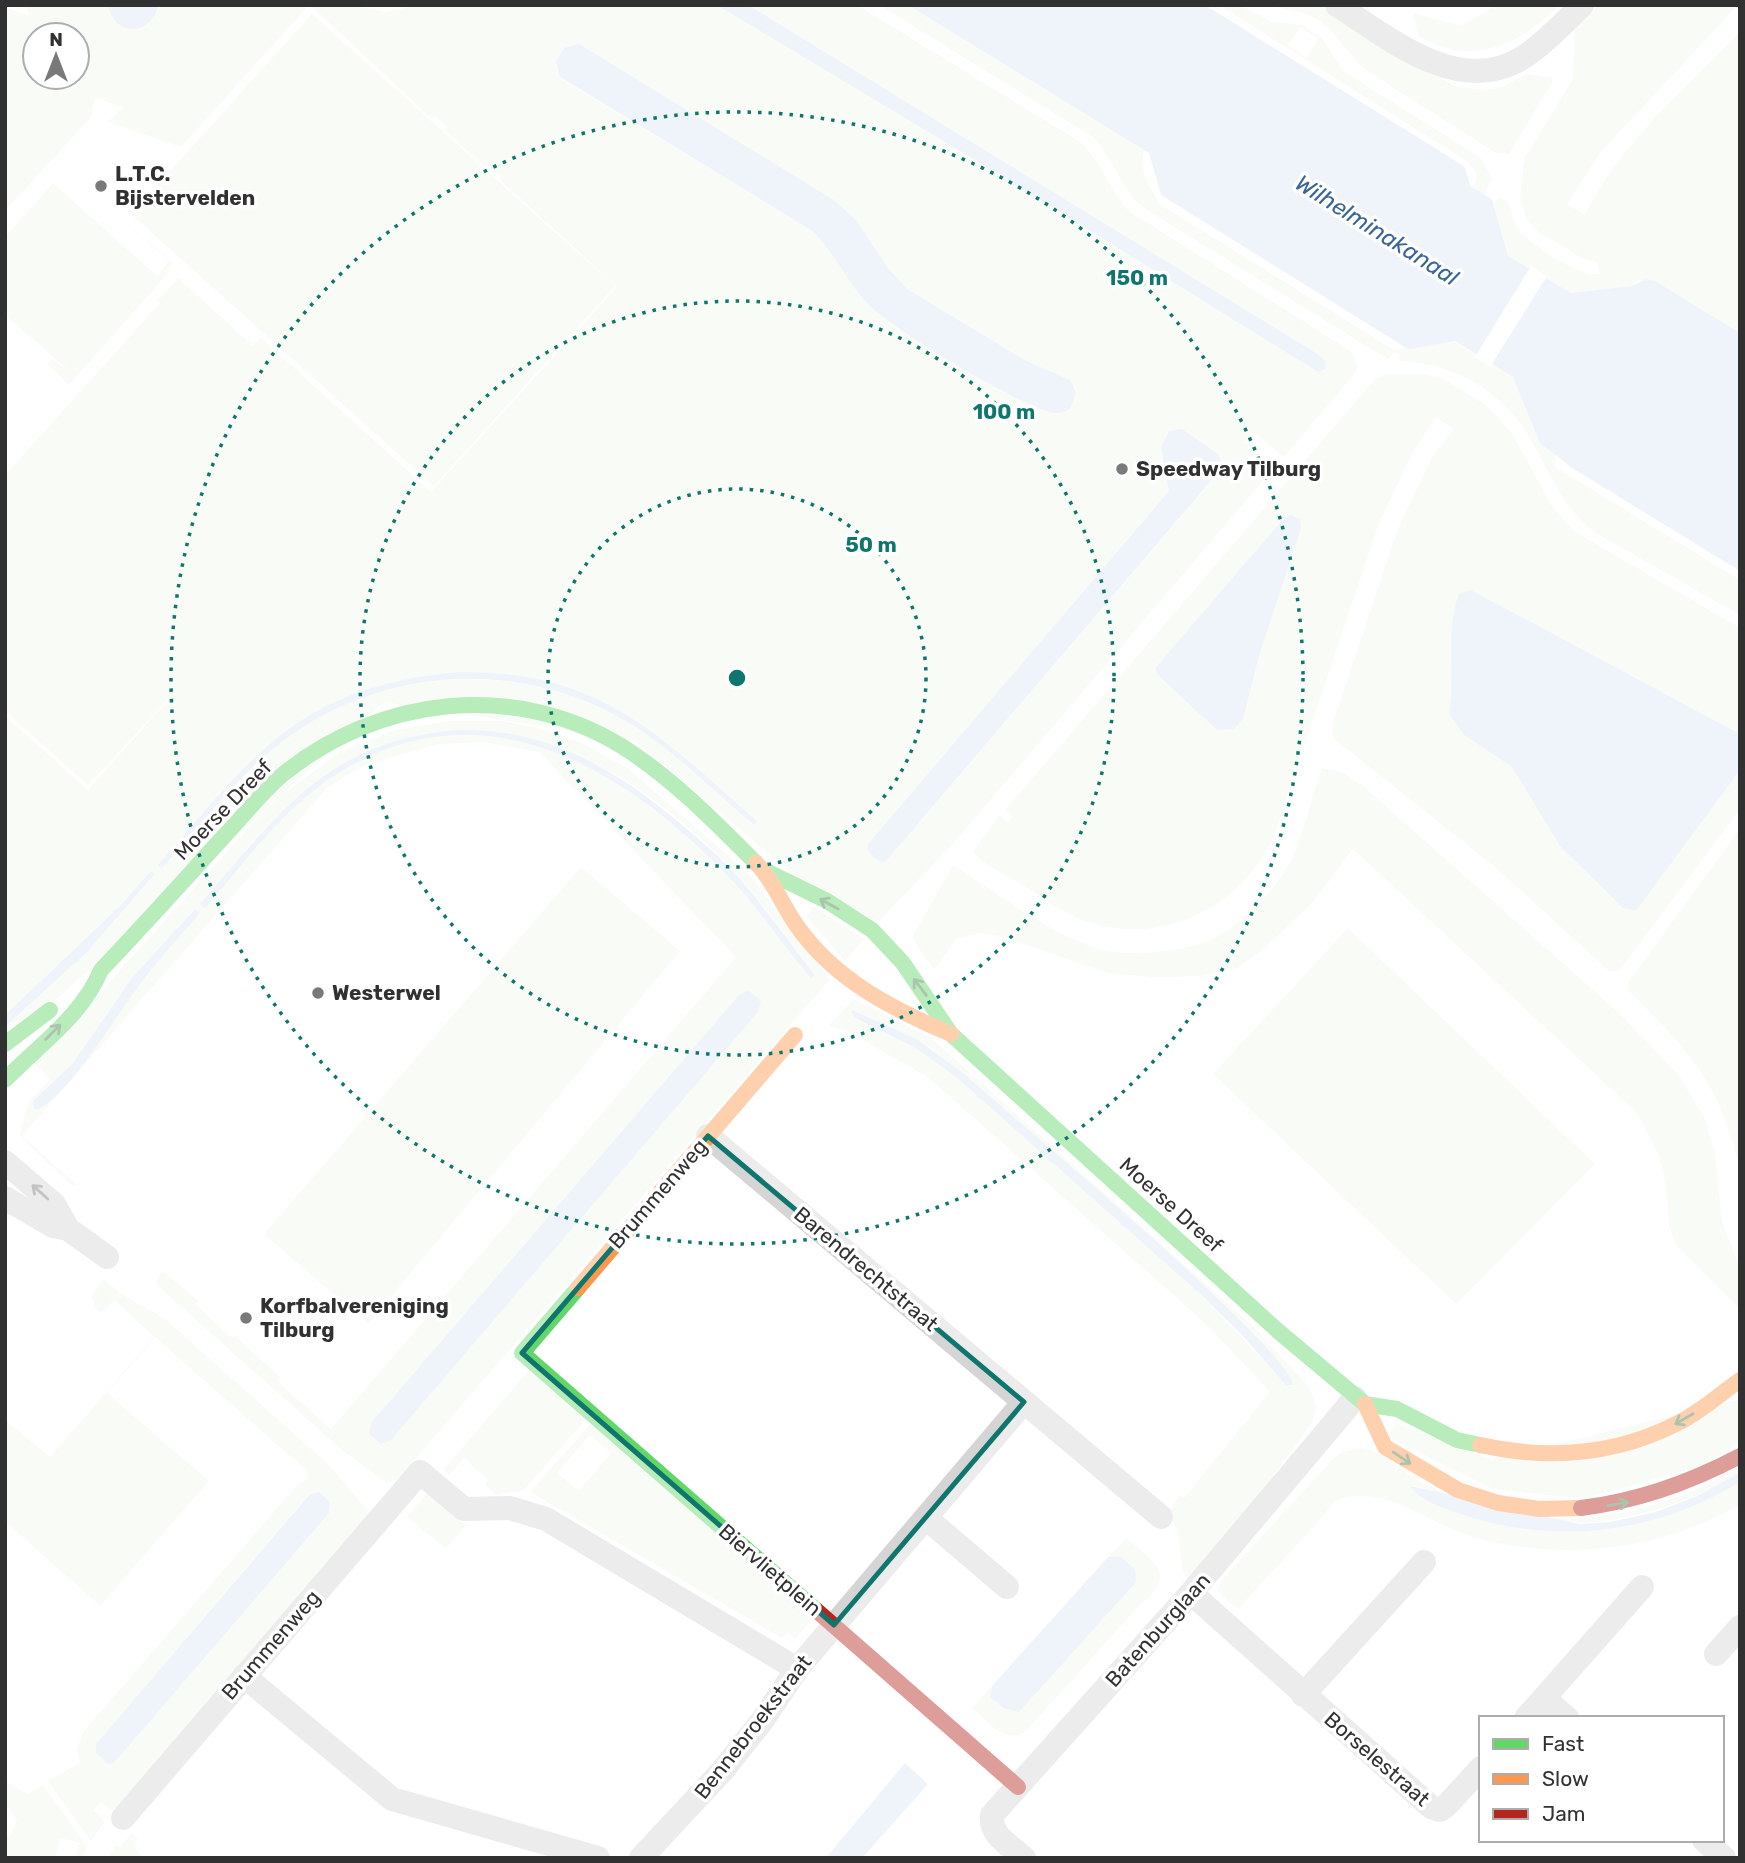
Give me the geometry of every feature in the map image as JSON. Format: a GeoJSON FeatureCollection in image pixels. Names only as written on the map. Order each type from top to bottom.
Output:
{"type":"FeatureCollection","features":[{"type":"Feature","properties":{"kind":"street"},"geometry":{"type":"LineString","coordinates":[[1337,5],[1415,54],[1450,69],[1483,72],[1517,61],[1582,5]]}},
{"type":"Feature","properties":{"kind":"street","name":"Moerse Dreef"},"geometry":{"type":"LineString","coordinates":[[5,1044],[91,974],[101,970],[281,776],[318,749],[358,726],[400,711],[448,702],[495,704],[538,711],[587,729],[622,747],[657,774],[764,870],[845,913],[886,942],[951,1034],[1360,1401],[1382,1445],[1433,1478],[1492,1501],[1577,1509],[1620,1505],[1668,1492],[1706,1476],[1740,1456]]}},
{"type":"Feature","properties":{"kind":"street","name":"Moerse Dreef"},"geometry":{"type":"LineString","coordinates":[[764,870],[799,927],[840,973],[868,995],[951,1034]]}},
{"type":"Feature","properties":{"kind":"street","name":"Moerse Dreef"},"geometry":{"type":"LineString","coordinates":[[5,1080],[82,1002],[98,981],[101,970]]}},
{"type":"Feature","properties":{"kind":"street","name":"Brummenweg"},"geometry":{"type":"LineString","coordinates":[[522,1353],[795,1035]]}},
{"type":"Feature","properties":{"kind":"street","name":"Barendrechtstraat"},"geometry":{"type":"LineString","coordinates":[[708,1136],[1161,1517]]}},
{"type":"Feature","properties":{"kind":"street"},"geometry":{"type":"LineString","coordinates":[[5,1162],[54,1204],[68,1228],[107,1257]]}},
{"type":"Feature","properties":{"kind":"street"},"geometry":{"type":"LineString","coordinates":[[5,1198],[53,1226],[68,1228]]}},
{"type":"Feature","properties":{"kind":"street","name":"Biervlietplein"},"geometry":{"type":"LineString","coordinates":[[522,1353],[1018,1787]]}},
{"type":"Feature","properties":{"kind":"street"},"geometry":{"type":"LineString","coordinates":[[1360,1401],[1397,1409],[1457,1440],[1502,1451],[1563,1453],[1597,1451],[1640,1440],[1680,1422],[1740,1380]]}},
{"type":"Feature","properties":{"kind":"street","name":"Batenburglaan"},"geometry":{"type":"LineString","coordinates":[[1024,1858],[995,1832],[991,1824],[992,1815],[1360,1401]]}},
{"type":"Feature","properties":{"kind":"street"},"geometry":{"type":"LineString","coordinates":[[834,1625],[1024,1402]]}},
{"type":"Feature","properties":{"kind":"street","name":"Brummenweg"},"geometry":{"type":"LineString","coordinates":[[123,1818],[420,1472],[464,1509],[513,1508],[545,1519],[797,1669]]}},
{"type":"Feature","properties":{"kind":"street"},"geometry":{"type":"LineString","coordinates":[[926,1518],[1007,1587]]}},
{"type":"Feature","properties":{"kind":"street"},"geometry":{"type":"LineString","coordinates":[[1303,1695],[1424,1563]]}},
{"type":"Feature","properties":{"kind":"street"},"geometry":{"type":"LineString","coordinates":[[1528,1716],[1642,1587]]}},
{"type":"Feature","properties":{"kind":"street","name":"Borselestraat"},"geometry":{"type":"LineString","coordinates":[[1191,1593],[1431,1808],[1440,1810],[1447,1805],[1479,1770]]}},
{"type":"Feature","properties":{"kind":"street","name":"Bennebroekstraat"},"geometry":{"type":"LineString","coordinates":[[641,1858],[723,1770],[762,1721],[797,1669],[834,1625]]}},
{"type":"Feature","properties":{"kind":"street"},"geometry":{"type":"LineString","coordinates":[[1716,1654],[1740,1627]]}},
{"type":"Feature","properties":{"kind":"street"},"geometry":{"type":"LineString","coordinates":[[244,1676],[392,1799],[598,1858]]}},
{"type":"Feature","properties":{"kind":"street"},"geometry":{"type":"LineString","coordinates":[[1544,1698],[1565,1716]]}},
{"type":"Feature","properties":{"kind":"street"},"geometry":{"type":"LineString","coordinates":[[1706,1842],[1724,1858]]}},
{"type":"Feature","properties":{"kind":"highlighted area"},"geometry":{"type":"Polygon","coordinates":[[[708,1136],[1024,1402],[834,1625],[522,1353],[708,1136]]]}},
{"type":"Feature","properties":{"kind":"shaded area"},"geometry":{"type":"Polygon","coordinates":[[[25,5],[309,5],[181,147],[107,122],[125,107],[95,98],[91,117],[5,211],[5,8],[30,16],[25,5]]]}},
{"type":"Feature","properties":{"kind":"shaded area"},"geometry":{"type":"Polygon","coordinates":[[[310,5],[350,5],[386,12],[419,5],[717,5],[1005,178],[1318,372],[1326,361],[1316,353],[748,5],[857,5],[1080,142],[1130,212],[1352,352],[1358,365],[1356,372],[1284,457],[1252,431],[1244,442],[1274,468],[951,846],[878,922],[799,879],[634,740],[384,702],[61,995],[48,1006],[7,1026],[86,953],[155,875],[151,871],[120,906],[5,1015],[5,716],[88,790],[187,679],[88,785],[5,711],[5,475],[160,303],[158,300],[178,278],[253,346],[261,338],[431,492],[617,287],[500,180],[502,177],[488,165],[485,167],[445,130],[447,127],[434,115],[431,118],[310,5]],[[579,44],[565,49],[556,62],[560,78],[811,230],[829,249],[867,303],[888,321],[1002,392],[1056,414],[1070,408],[1076,393],[907,289],[887,267],[857,221],[834,200],[579,44]],[[1169,432],[1161,447],[1169,491],[868,844],[867,850],[881,863],[886,861],[1222,469],[1169,432]],[[459,672],[405,680],[359,692],[320,710],[286,732],[254,758],[158,865],[162,868],[252,768],[306,725],[349,703],[396,688],[443,680],[492,680],[540,687],[586,702],[647,734],[753,825],[757,821],[656,736],[624,714],[589,696],[551,682],[508,674],[459,672]]]}},
{"type":"Feature","properties":{"kind":"shaded area"},"geometry":{"type":"Polygon","coordinates":[[[879,5],[908,5],[1145,150],[1142,164],[1144,172],[1150,188],[1164,207],[1394,350],[1451,340],[1514,377],[1540,443],[1555,452],[1555,467],[1740,580],[1740,615],[1596,533],[1584,523],[1558,490],[1520,423],[1491,394],[1475,383],[1438,367],[1398,361],[1400,354],[1394,352],[1389,359],[1384,357],[1144,208],[1129,192],[1093,137],[879,5]]]}},
{"type":"Feature","properties":{"kind":"shaded area"},"geometry":{"type":"Polygon","coordinates":[[[1219,5],[1239,5],[1272,22],[1302,25],[1322,38],[1343,71],[1481,158],[1492,179],[1484,195],[1471,187],[1476,182],[1476,173],[1467,161],[1219,5]],[[1300,27],[1288,46],[1307,58],[1319,38],[1300,27]]]}},
{"type":"Feature","properties":{"kind":"shaded area"},"geometry":{"type":"Polygon","coordinates":[[[1269,5],[1319,5],[1456,87],[1484,90],[1503,87],[1526,74],[1551,77],[1553,81],[1509,154],[1496,153],[1369,72],[1317,20],[1303,13],[1269,5]]]}},
{"type":"Feature","properties":{"kind":"shaded area"},"geometry":{"type":"Polygon","coordinates":[[[1497,5],[1560,5],[1529,31],[1495,47],[1477,51],[1439,46],[1419,36],[1413,13],[1461,26],[1497,5]]]}},
{"type":"Feature","properties":{"kind":"shaded area"},"geometry":{"type":"Polygon","coordinates":[[[1598,5],[1738,5],[1600,153],[1567,204],[1585,215],[1599,189],[1635,141],[1740,32],[1740,241],[1737,245],[1740,247],[1740,333],[1655,281],[1638,280],[1632,286],[1571,293],[1508,256],[1494,204],[1500,198],[1508,201],[1518,228],[1535,245],[1557,260],[1581,271],[1600,274],[1597,262],[1586,260],[1540,233],[1527,220],[1520,199],[1524,159],[1573,79],[1575,29],[1598,5]]]}},
{"type":"Feature","properties":{"kind":"shaded area"},"geometry":{"type":"Polygon","coordinates":[[[312,14],[615,286],[434,486],[131,214],[312,14]]]}},
{"type":"Feature","properties":{"kind":"shaded area"},"geometry":{"type":"Polygon","coordinates":[[[53,183],[157,276],[169,261],[115,212],[173,263],[168,269],[170,271],[69,385],[47,364],[52,359],[71,372],[5,315],[5,237],[53,183]]]}},
{"type":"Feature","properties":{"kind":"shaded area"},"geometry":{"type":"Polygon","coordinates":[[[1385,374],[1421,374],[1443,379],[1486,405],[1512,433],[1551,505],[1575,532],[1740,628],[1740,734],[1471,590],[1459,593],[1452,622],[1449,714],[1464,735],[1512,767],[1560,846],[1636,911],[1740,770],[1740,809],[1619,971],[1609,971],[1494,866],[1333,738],[1333,723],[1397,531],[1431,459],[1454,429],[1436,417],[1414,450],[1379,523],[1273,839],[1259,863],[1241,884],[1198,915],[1173,924],[1146,929],[1119,928],[1091,923],[1065,912],[990,866],[973,851],[1000,815],[1008,822],[1013,817],[1005,810],[1375,379],[1385,374]],[[1284,518],[1156,667],[1237,726],[1243,719],[1259,656],[1284,518]]]}},
{"type":"Feature","properties":{"kind":"shaded area"},"geometry":{"type":"Polygon","coordinates":[[[449,721],[503,721],[543,729],[582,743],[629,769],[748,873],[830,979],[398,1479],[387,1483],[343,1451],[158,1286],[156,1281],[163,1271],[198,1301],[195,1304],[232,1338],[235,1336],[280,1377],[277,1381],[331,1429],[736,957],[539,752],[484,742],[438,744],[363,766],[328,787],[22,1136],[77,1185],[71,1185],[20,1136],[28,1103],[50,1079],[35,1064],[271,803],[341,751],[395,730],[449,721]],[[473,730],[434,733],[399,741],[367,752],[338,768],[284,809],[234,864],[238,870],[284,817],[315,789],[370,755],[425,738],[479,735],[532,744],[583,765],[632,794],[679,830],[735,883],[810,977],[815,974],[729,866],[674,815],[644,793],[580,756],[546,743],[510,734],[473,730]],[[194,909],[117,998],[73,1063],[33,1101],[38,1110],[88,1058],[138,986],[199,913],[194,909]],[[748,990],[739,995],[371,1423],[391,1439],[758,1012],[761,1001],[748,990]]]}},
{"type":"Feature","properties":{"kind":"shaded area"},"geometry":{"type":"Polygon","coordinates":[[[1322,768],[1341,772],[1362,785],[1619,1013],[1679,1075],[1706,1121],[1715,1155],[1722,1221],[1740,1268],[1740,1309],[1676,1245],[1669,1226],[1665,1180],[1659,1156],[1637,1113],[1353,849],[1314,901],[1265,948],[1237,968],[1201,976],[1155,977],[1107,973],[1005,937],[981,933],[957,938],[934,970],[912,938],[953,865],[1045,925],[1102,950],[1147,953],[1180,949],[1210,940],[1249,913],[1286,869],[1301,834],[1322,768]]]}},
{"type":"Feature","properties":{"kind":"shaded area"},"geometry":{"type":"Polygon","coordinates":[[[1740,829],[1740,1168],[1722,1111],[1711,1089],[1685,1051],[1628,990],[1627,984],[1740,829]]]}},
{"type":"Feature","properties":{"kind":"shaded area"},"geometry":{"type":"Polygon","coordinates":[[[581,867],[680,951],[368,1324],[264,1234],[581,867]]]}},
{"type":"Feature","properties":{"kind":"shaded area"},"geometry":{"type":"Polygon","coordinates":[[[814,907],[864,939],[845,961],[806,916],[814,907]]]}},
{"type":"Feature","properties":{"kind":"shaded area"},"geometry":{"type":"Polygon","coordinates":[[[1348,928],[1595,1164],[1456,1304],[1213,1074],[1348,928]]]}},
{"type":"Feature","properties":{"kind":"shaded area"},"geometry":{"type":"Polygon","coordinates":[[[854,999],[931,1038],[1255,1328],[1310,1388],[1316,1406],[1312,1423],[1208,1564],[1188,1580],[1183,1572],[1178,1532],[1168,1512],[1180,1495],[1184,1498],[1270,1392],[1206,1324],[929,1078],[849,1032],[828,1026],[854,999]],[[855,1010],[855,1018],[914,1047],[955,1076],[1199,1293],[1289,1387],[1187,1270],[931,1048],[855,1010]]]}},
{"type":"Feature","properties":{"kind":"shaded area"},"geometry":{"type":"Polygon","coordinates":[[[104,1279],[121,1294],[164,1318],[329,1465],[370,1513],[114,1812],[101,1802],[93,1810],[105,1822],[91,1841],[48,1781],[80,1763],[77,1749],[83,1732],[298,1484],[307,1479],[307,1471],[155,1337],[107,1393],[209,1481],[100,1606],[5,1521],[5,1420],[50,1457],[154,1337],[114,1300],[102,1312],[95,1309],[92,1296],[104,1279]],[[319,1493],[308,1495],[96,1744],[97,1753],[108,1764],[114,1763],[329,1513],[330,1502],[319,1493]]]}},
{"type":"Feature","properties":{"kind":"shaded area"},"geometry":{"type":"Polygon","coordinates":[[[531,1368],[588,1417],[523,1491],[495,1494],[485,1485],[488,1480],[464,1458],[449,1475],[443,1470],[531,1368]]]}},
{"type":"Feature","properties":{"kind":"shaded area"},"geometry":{"type":"Polygon","coordinates":[[[1740,1399],[1740,1442],[1704,1465],[1583,1499],[1493,1489],[1388,1437],[1397,1424],[1492,1460],[1740,1399]]]}},
{"type":"Feature","properties":{"kind":"shaded area"},"geometry":{"type":"Polygon","coordinates":[[[593,1421],[813,1618],[795,1639],[788,1633],[782,1638],[530,1492],[593,1421]],[[590,1435],[557,1473],[579,1491],[611,1453],[590,1435]]]}},
{"type":"Feature","properties":{"kind":"shaded area"},"geometry":{"type":"Polygon","coordinates":[[[1363,1448],[1383,1457],[1426,1484],[1484,1507],[1522,1515],[1559,1518],[1597,1517],[1635,1510],[1707,1484],[1740,1465],[1740,1473],[1734,1477],[1673,1504],[1642,1514],[1578,1523],[1545,1523],[1479,1512],[1424,1489],[1410,1486],[1425,1500],[1447,1509],[1496,1524],[1532,1530],[1604,1530],[1639,1523],[1708,1500],[1740,1482],[1740,1504],[1710,1520],[1644,1542],[1575,1550],[1506,1545],[1473,1537],[1388,1500],[1354,1496],[1333,1504],[1238,1609],[1217,1591],[1221,1581],[1331,1461],[1342,1452],[1363,1448]]]}},
{"type":"Feature","properties":{"kind":"shaded area"},"geometry":{"type":"Polygon","coordinates":[[[428,1492],[466,1525],[446,1549],[407,1517],[428,1492]]]}},
{"type":"Feature","properties":{"kind":"shaded area"},"geometry":{"type":"Polygon","coordinates":[[[1126,1538],[1154,1563],[1160,1578],[1157,1587],[1027,1730],[1012,1736],[998,1730],[972,1708],[992,1686],[990,1697],[1003,1708],[1121,1557],[1108,1557],[1126,1538]]]}},
{"type":"Feature","properties":{"kind":"shaded area"},"geometry":{"type":"Polygon","coordinates":[[[5,1781],[28,1794],[43,1785],[87,1847],[83,1858],[76,1858],[80,1843],[60,1838],[55,1858],[5,1858],[5,1839],[11,1835],[17,1820],[5,1804],[5,1781]]]}},
{"type":"Feature","properties":{"kind":"shaded area"},"geometry":{"type":"Polygon","coordinates":[[[132,1833],[138,1839],[135,1846],[142,1858],[108,1858],[116,1845],[120,1847],[132,1833]]]}},
{"type":"Feature","properties":{"kind":"water"},"geometry":{"type":"Polygon","coordinates":[[[108,5],[158,7],[147,24],[132,29],[117,23],[108,5]]]}},
{"type":"Feature","properties":{"kind":"water"},"geometry":{"type":"Polygon","coordinates":[[[717,5],[748,5],[1316,353],[1326,361],[1325,369],[1318,372],[1005,178],[717,5]]]}},
{"type":"Feature","properties":{"kind":"water","name":"Wilhelminakanaal"},"geometry":{"type":"Polygon","coordinates":[[[908,5],[1205,5],[1464,166],[1471,187],[1492,199],[1508,256],[1571,293],[1632,286],[1646,279],[1655,281],[1740,333],[1740,571],[1572,468],[1540,443],[1513,377],[1455,341],[1409,349],[1403,346],[1161,195],[1149,153],[908,5]]]}},
{"type":"Feature","properties":{"kind":"water"},"geometry":{"type":"Polygon","coordinates":[[[579,44],[834,200],[857,221],[887,267],[907,289],[1026,361],[1070,380],[1076,393],[1070,409],[1057,413],[1017,398],[904,332],[870,306],[811,230],[560,77],[556,62],[564,48],[579,44]]]}},
{"type":"Feature","properties":{"kind":"water"},"geometry":{"type":"Polygon","coordinates":[[[1182,429],[1219,455],[1222,468],[886,861],[881,863],[867,850],[868,844],[1169,491],[1161,447],[1169,431],[1182,429]]]}},
{"type":"Feature","properties":{"kind":"water"},"geometry":{"type":"Polygon","coordinates":[[[1290,515],[1300,519],[1301,528],[1259,656],[1243,719],[1234,729],[1217,730],[1157,674],[1156,667],[1284,518],[1290,515]]]}},
{"type":"Feature","properties":{"kind":"water"},"geometry":{"type":"Polygon","coordinates":[[[1471,590],[1740,734],[1740,770],[1636,911],[1623,908],[1560,846],[1512,767],[1464,735],[1449,714],[1452,622],[1459,593],[1471,590]]]}},
{"type":"Feature","properties":{"kind":"water"},"geometry":{"type":"Polygon","coordinates":[[[459,672],[509,674],[552,682],[590,696],[657,736],[757,821],[754,825],[679,759],[647,735],[587,702],[540,687],[492,680],[444,680],[396,688],[350,703],[306,725],[252,768],[162,868],[158,865],[254,758],[285,732],[319,710],[359,692],[404,680],[459,672]]]}},
{"type":"Feature","properties":{"kind":"water"},"geometry":{"type":"Polygon","coordinates":[[[459,730],[491,731],[550,744],[578,755],[630,785],[680,823],[732,870],[815,975],[811,978],[723,871],[679,830],[633,794],[584,765],[533,745],[481,735],[427,738],[372,755],[317,788],[272,830],[205,908],[200,904],[282,812],[340,765],[374,749],[414,737],[459,730]]]}},
{"type":"Feature","properties":{"kind":"water"},"geometry":{"type":"Polygon","coordinates":[[[151,871],[155,874],[86,953],[5,1027],[5,1015],[120,906],[151,871]]]}},
{"type":"Feature","properties":{"kind":"water"},"geometry":{"type":"Polygon","coordinates":[[[195,909],[200,913],[148,974],[76,1074],[47,1104],[35,1110],[33,1101],[73,1063],[131,979],[195,909]]]}},
{"type":"Feature","properties":{"kind":"water"},"geometry":{"type":"Polygon","coordinates":[[[748,990],[761,1001],[758,1012],[391,1440],[381,1444],[369,1434],[371,1423],[739,995],[748,990]]]}},
{"type":"Feature","properties":{"kind":"water"},"geometry":{"type":"Polygon","coordinates":[[[853,1010],[918,1040],[963,1073],[1199,1281],[1280,1363],[1293,1385],[1286,1385],[1241,1334],[1199,1293],[955,1076],[914,1047],[855,1018],[851,1012],[853,1010]]]}},
{"type":"Feature","properties":{"kind":"water"},"geometry":{"type":"Polygon","coordinates":[[[1740,1473],[1740,1482],[1708,1500],[1674,1513],[1604,1530],[1568,1532],[1496,1524],[1461,1514],[1425,1500],[1410,1486],[1579,1524],[1610,1522],[1656,1512],[1697,1496],[1740,1473]]]}},
{"type":"Feature","properties":{"kind":"water"},"geometry":{"type":"Polygon","coordinates":[[[319,1492],[330,1502],[329,1513],[114,1763],[108,1764],[96,1753],[96,1744],[309,1495],[319,1492]]]}},
{"type":"Feature","properties":{"kind":"water"},"geometry":{"type":"Polygon","coordinates":[[[1108,1557],[1121,1557],[1135,1569],[1136,1582],[1019,1712],[1003,1708],[990,1697],[992,1686],[1108,1557]]]}},
{"type":"Feature","properties":{"kind":"water"},"geometry":{"type":"Polygon","coordinates":[[[905,1763],[928,1784],[862,1858],[826,1858],[905,1763]]]}},
{"type":"Feature","properties":{"kind":"pier"},"geometry":{"type":"Polygon","coordinates":[[[1531,266],[1547,276],[1490,367],[1475,357],[1531,266]]]}},
{"type":"Feature","properties":{"kind":"traffic: fast"},"geometry":{"type":"LineString","coordinates":[[5,1080],[71,1016],[83,1002],[101,970],[282,775],[320,748],[361,728],[404,714],[448,706],[493,706],[538,712],[581,726],[623,747],[659,772],[756,863]]}},
{"type":"Feature","properties":{"kind":"traffic: fast"},"geometry":{"type":"LineString","coordinates":[[764,870],[827,901],[872,930],[903,963],[951,1034],[1278,1331],[1365,1404],[1397,1409],[1457,1440],[1480,1445]]}},
{"type":"Feature","properties":{"kind":"traffic: fast"},"geometry":{"type":"LineString","coordinates":[[5,1044],[50,1010]]}},
{"type":"Feature","properties":{"kind":"traffic: fast"},"geometry":{"type":"LineString","coordinates":[[578,1288],[522,1353],[816,1610]]}},
{"type":"Feature","properties":{"kind":"traffic: slow"},"geometry":{"type":"LineString","coordinates":[[756,863],[768,877],[797,926],[829,962],[886,1003],[951,1034]]}},
{"type":"Feature","properties":{"kind":"traffic: slow"},"geometry":{"type":"LineString","coordinates":[[578,1288],[795,1035]]}},
{"type":"Feature","properties":{"kind":"traffic: slow"},"geometry":{"type":"LineString","coordinates":[[1480,1445],[1505,1450],[1556,1453],[1606,1448],[1654,1434],[1686,1419],[1740,1380]]}},
{"type":"Feature","properties":{"kind":"traffic: slow"},"geometry":{"type":"LineString","coordinates":[[1365,1404],[1385,1447],[1458,1490],[1498,1503],[1540,1509],[1581,1508]]}},
{"type":"Feature","properties":{"kind":"traffic: jam"},"geometry":{"type":"LineString","coordinates":[[1581,1508],[1623,1501],[1663,1490],[1740,1456]]}},
{"type":"Feature","properties":{"kind":"traffic: jam"},"geometry":{"type":"LineString","coordinates":[[816,1610],[1018,1787]]}},
{"type":"Feature","properties":{"kind":"place","name":"L.T.C. Bijstervelden"},"geometry":{"type":"Point","coordinates":[101,186]}},
{"type":"Feature","properties":{"kind":"place","name":"Speedway Tilburg"},"geometry":{"type":"Point","coordinates":[1122,469]}},
{"type":"Feature","properties":{"kind":"place","name":"Westerwel"},"geometry":{"type":"Point","coordinates":[318,993]}},
{"type":"Feature","properties":{"kind":"place","name":"Korfbalvereniging Tilburg"},"geometry":{"type":"Point","coordinates":[246,1318]}}]}
